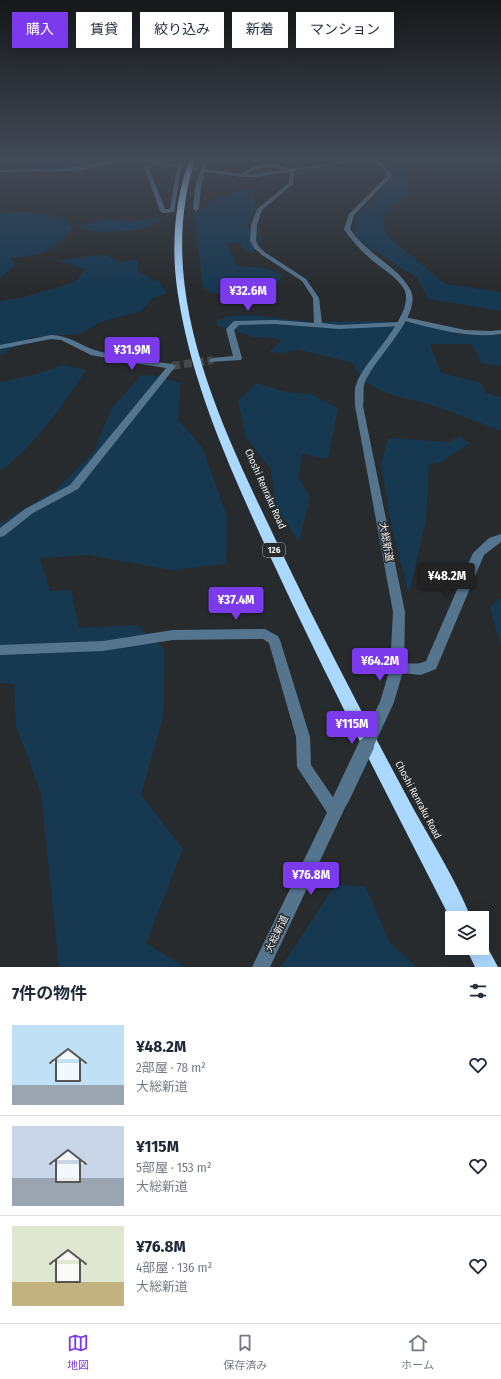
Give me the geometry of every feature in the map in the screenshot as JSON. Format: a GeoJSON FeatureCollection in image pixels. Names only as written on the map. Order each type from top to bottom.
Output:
{"type":"FeatureCollection","features":[{"type":"Feature","properties":{"kind":"highway","name":"Choshi Renraku Road"},"geometry":{"type":"LineString","coordinates":[[181,202],[177,235],[178,261],[188,321],[202,373],[220,425],[256,512],[310,628],[457,911]]}},
{"type":"Feature","properties":{"kind":"street"},"geometry":{"type":"LineString","coordinates":[[160,202],[163,211],[172,211],[174,202]]}},
{"type":"Feature","properties":{"kind":"street"},"geometry":{"type":"LineString","coordinates":[[196,209],[197,202]]}},
{"type":"Feature","properties":{"kind":"street"},"geometry":{"type":"LineString","coordinates":[[268,202],[260,209],[253,230],[253,240],[257,248],[264,254],[304,280],[316,298],[318,326]]}},
{"type":"Feature","properties":{"kind":"street","name":"大総新道"},"geometry":{"type":"LineString","coordinates":[[261,967],[387,702],[397,668],[399,612],[360,406],[360,385],[365,374],[407,313],[410,298],[407,289],[400,280],[354,240],[347,229],[351,215],[364,202]]}},
{"type":"Feature","properties":{"kind":"street"},"geometry":{"type":"LineString","coordinates":[[213,360],[238,358],[230,329],[237,324],[267,321],[338,327],[402,321],[479,333],[501,332]]}},
{"type":"Feature","properties":{"kind":"street"},"geometry":{"type":"LineString","coordinates":[[0,347],[51,337],[63,338],[94,353],[139,362],[172,366],[74,487],[29,511],[0,533]]}},
{"type":"Feature","properties":{"kind":"street"},"geometry":{"type":"LineString","coordinates":[[397,668],[421,670],[431,665],[479,553],[494,541],[501,538]]}},
{"type":"Feature","properties":{"kind":"street"},"geometry":{"type":"LineString","coordinates":[[0,650],[102,646],[173,635],[265,634],[274,640],[303,737],[304,767],[338,806]]}},
{"type":"Feature","properties":{"kind":"shaded area"},"geometry":{"type":"Polygon","coordinates":[[[209,202],[255,202],[255,209],[248,227],[260,236],[259,243],[253,253],[244,251],[239,243],[226,243],[233,256],[235,266],[267,268],[282,275],[278,283],[214,294],[203,287],[194,215],[209,202]]]}},
{"type":"Feature","properties":{"kind":"shaded area"},"geometry":{"type":"Polygon","coordinates":[[[371,202],[399,202],[383,214],[385,234],[445,284],[501,292],[501,311],[428,299],[417,278],[365,245],[354,233],[355,218],[371,202]]]}},
{"type":"Feature","properties":{"kind":"shaded area"},"geometry":{"type":"Polygon","coordinates":[[[28,212],[62,217],[73,228],[52,248],[30,256],[10,258],[16,265],[0,278],[0,213],[28,212]]]}},
{"type":"Feature","properties":{"kind":"shaded area"},"geometry":{"type":"Polygon","coordinates":[[[163,217],[155,223],[141,229],[101,232],[84,229],[79,226],[92,222],[113,219],[128,222],[163,217]]]}},
{"type":"Feature","properties":{"kind":"shaded area"},"geometry":{"type":"Polygon","coordinates":[[[94,255],[106,255],[120,262],[137,260],[138,271],[159,283],[167,293],[153,298],[141,311],[100,322],[80,334],[32,337],[0,355],[0,301],[24,297],[75,282],[86,269],[56,261],[94,255]]]}},
{"type":"Feature","properties":{"kind":"shaded area"},"geometry":{"type":"Polygon","coordinates":[[[250,315],[313,322],[366,321],[410,323],[442,328],[455,334],[501,335],[501,366],[481,363],[472,344],[430,344],[441,373],[481,383],[485,393],[501,397],[501,431],[434,406],[399,397],[377,388],[367,382],[359,374],[353,363],[296,349],[286,353],[269,352],[281,341],[268,337],[250,336],[218,326],[216,321],[229,316],[250,315]]]}},
{"type":"Feature","properties":{"kind":"shaded area"},"geometry":{"type":"Polygon","coordinates":[[[63,365],[86,370],[58,411],[37,437],[13,461],[0,471],[0,382],[33,375],[63,365]]]}},
{"type":"Feature","properties":{"kind":"shaded area"},"geometry":{"type":"Polygon","coordinates":[[[153,375],[180,383],[178,420],[202,447],[227,516],[226,564],[170,570],[89,555],[40,558],[50,591],[71,590],[79,628],[137,625],[165,650],[163,717],[141,795],[183,849],[146,943],[184,967],[59,967],[41,793],[16,726],[14,684],[0,683],[0,523],[55,491],[94,452],[111,409],[140,376],[153,375]]]}},
{"type":"Feature","properties":{"kind":"shaded area"},"geometry":{"type":"Polygon","coordinates":[[[257,383],[286,392],[311,394],[338,408],[328,459],[302,454],[298,477],[310,497],[299,542],[276,507],[271,469],[246,438],[238,401],[257,383]]]}},
{"type":"Feature","properties":{"kind":"shaded area"},"geometry":{"type":"Polygon","coordinates":[[[460,436],[470,443],[441,462],[429,465],[426,520],[409,595],[392,529],[381,463],[388,438],[448,442],[460,436]]]}},
{"type":"Feature","properties":{"kind":"shaded area"},"geometry":{"type":"Polygon","coordinates":[[[501,598],[501,647],[490,607],[501,598]]]}},
{"type":"Feature","properties":{"kind":"shaded area"},"geometry":{"type":"Polygon","coordinates":[[[335,885],[365,886],[390,943],[417,967],[281,967],[335,885]]]}},
{"type":"Feature","properties":{"kind":"tunnel"},"geometry":{"type":"LineString","coordinates":[[172,366],[213,360]]}}]}
